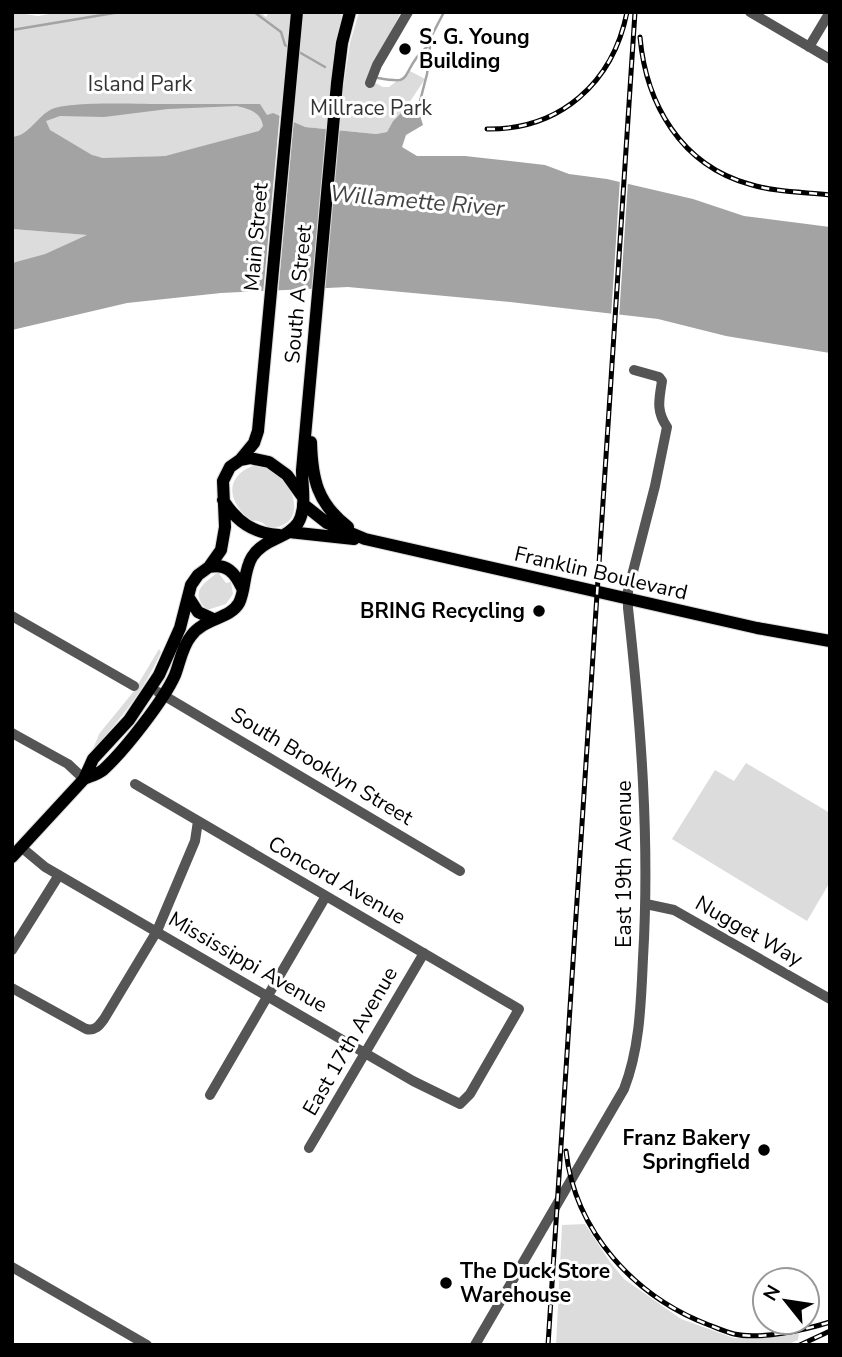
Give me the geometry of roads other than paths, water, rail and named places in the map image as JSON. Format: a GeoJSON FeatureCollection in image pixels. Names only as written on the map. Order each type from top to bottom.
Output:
{"type":"FeatureCollection","features":[{"type":"Feature","properties":{"kind":"main road","name":"South A Street"},"geometry":{"type":"LineString","coordinates":[[303,500],[302,470],[311,359],[337,83],[348,12]]}},
{"type":"Feature","properties":{"kind":"main road","name":"Main Street"},"geometry":{"type":"LineString","coordinates":[[240,460],[255,441],[260,410],[297,13]]}},
{"type":"Feature","properties":{"kind":"main road"},"geometry":{"type":"LineString","coordinates":[[309,401],[312,461],[320,494],[335,516],[365,539]]}},
{"type":"Feature","properties":{"kind":"main road","name":"Franklin Boulevard"},"geometry":{"type":"LineString","coordinates":[[240,460],[255,458],[273,464],[287,475],[303,500],[327,523],[365,539]]}},
{"type":"Feature","properties":{"kind":"main road"},"geometry":{"type":"LineString","coordinates":[[16,852],[85,779],[93,760],[129,720],[151,687],[173,646],[193,581],[209,568],[218,555],[224,539],[225,476],[230,467],[240,460]]}},
{"type":"Feature","properties":{"kind":"main road","name":"Franklin Boulevard"},"geometry":{"type":"LineString","coordinates":[[223,500],[233,515],[247,527],[263,533],[365,539],[757,628],[830,641]]}},
{"type":"Feature","properties":{"kind":"main road"},"geometry":{"type":"LineString","coordinates":[[85,779],[102,771],[163,695],[174,676],[189,638],[200,626],[235,608],[240,600],[251,557],[266,543],[284,534],[298,522],[303,500]]}},
{"type":"Feature","properties":{"kind":"main road"},"geometry":{"type":"LineString","coordinates":[[209,568],[219,566],[228,569],[236,576],[242,588]]}},
{"type":"Feature","properties":{"kind":"main road"},"geometry":{"type":"LineString","coordinates":[[189,598],[198,612],[213,619]]}},
{"type":"Feature","properties":{"kind":"street"},"geometry":{"type":"LineString","coordinates":[[370,83],[377,65],[408,12]]}},
{"type":"Feature","properties":{"kind":"street"},"geometry":{"type":"LineString","coordinates":[[750,12],[830,59]]}},
{"type":"Feature","properties":{"kind":"street"},"geometry":{"type":"LineString","coordinates":[[809,47],[830,12]]}},
{"type":"Feature","properties":{"kind":"street","name":"East 19th Avenue"},"geometry":{"type":"LineString","coordinates":[[475,1345],[627,1080],[636,1047],[646,904],[647,839],[628,599],[667,427],[660,416],[658,406],[662,381],[659,377],[634,370]]}},
{"type":"Feature","properties":{"kind":"street"},"geometry":{"type":"LineString","coordinates":[[12,615],[134,686]]}},
{"type":"Feature","properties":{"kind":"street","name":"South Brooklyn Street"},"geometry":{"type":"LineString","coordinates":[[151,687],[460,871]]}},
{"type":"Feature","properties":{"kind":"street"},"geometry":{"type":"LineString","coordinates":[[12,733],[68,764],[85,779]]}},
{"type":"Feature","properties":{"kind":"street","name":"Concord Avenue"},"geometry":{"type":"LineString","coordinates":[[135,785],[519,1009],[470,1094],[460,1104]]}},
{"type":"Feature","properties":{"kind":"street"},"geometry":{"type":"LineString","coordinates":[[12,988],[92,1030],[104,1019],[157,931],[195,841],[198,821]]}},
{"type":"Feature","properties":{"kind":"street","name":"Mississippi Avenue"},"geometry":{"type":"LineString","coordinates":[[16,852],[447,1100],[460,1104]]}},
{"type":"Feature","properties":{"kind":"street"},"geometry":{"type":"LineString","coordinates":[[12,950],[59,875]]}},
{"type":"Feature","properties":{"kind":"street"},"geometry":{"type":"LineString","coordinates":[[210,1095],[326,896]]}},
{"type":"Feature","properties":{"kind":"street","name":"Nugget Way"},"geometry":{"type":"LineString","coordinates":[[646,904],[674,909],[830,999]]}},
{"type":"Feature","properties":{"kind":"street","name":"East 17th Avenue"},"geometry":{"type":"LineString","coordinates":[[309,1148],[424,953]]}},
{"type":"Feature","properties":{"kind":"street"},"geometry":{"type":"LineString","coordinates":[[12,1267],[147,1345]]}},
{"type":"Feature","properties":{"kind":"water","name":"Willamette River"},"geometry":{"type":"Polygon","coordinates":[[[260,104],[267,115],[273,113],[305,127],[376,134],[387,132],[405,109],[418,109],[423,125],[406,135],[402,147],[417,156],[465,156],[545,165],[569,174],[607,179],[693,199],[744,216],[830,227],[830,353],[726,336],[658,319],[348,287],[221,293],[127,303],[12,330],[12,263],[45,254],[87,235],[12,229],[12,137],[28,130],[47,112],[61,106],[260,104]],[[237,106],[168,109],[104,117],[60,116],[46,121],[50,130],[92,155],[103,158],[165,156],[259,131],[263,126],[260,117],[237,106]]]}},
{"type":"Feature","properties":{"kind":"waterway"},"geometry":{"type":"LineString","coordinates":[[12,30],[120,12]]}},
{"type":"Feature","properties":{"kind":"waterway"},"geometry":{"type":"LineString","coordinates":[[254,12],[281,32],[285,45],[290,48]]}},
{"type":"Feature","properties":{"kind":"waterway"},"geometry":{"type":"LineString","coordinates":[[418,109],[427,74],[431,37],[444,12]]}},
{"type":"Feature","properties":{"kind":"waterway"},"geometry":{"type":"LineString","coordinates":[[378,78],[401,80],[430,44]]}},
{"type":"Feature","properties":{"kind":"waterway"},"geometry":{"type":"LineString","coordinates":[[299,52],[325,67]]}},
{"type":"Feature","properties":{"kind":"railway"},"geometry":{"type":"LineString","coordinates":[[487,129],[538,121],[579,98],[596,80],[609,60],[620,37],[627,12]]}},
{"type":"Feature","properties":{"kind":"railway"},"geometry":{"type":"LineString","coordinates":[[548,1345],[635,12]]}},
{"type":"Feature","properties":{"kind":"railway"},"geometry":{"type":"LineString","coordinates":[[640,37],[650,86],[659,108],[686,147],[704,162],[725,175],[759,187],[830,195]]}},
{"type":"Feature","properties":{"kind":"railway"},"geometry":{"type":"LineString","coordinates":[[566,1151],[572,1181],[596,1234],[613,1258],[657,1297],[682,1313],[709,1325],[745,1336],[782,1333],[830,1322]]}},
{"type":"Feature","properties":{"kind":"railway"},"geometry":{"type":"LineString","coordinates":[[800,1345],[830,1331]]}},
{"type":"Feature","properties":{"kind":"place","name":"S. G. Young Building"},"geometry":{"type":"Point","coordinates":[405,49]}},
{"type":"Feature","properties":{"kind":"place","name":"BRING Recycling"},"geometry":{"type":"Point","coordinates":[539,611]}},
{"type":"Feature","properties":{"kind":"place","name":"Franz Bakery Springfield"},"geometry":{"type":"Point","coordinates":[764,1150]}},
{"type":"Feature","properties":{"kind":"place","name":"The Duck Store Warehouse"},"geometry":{"type":"Point","coordinates":[446,1283]}},
{"type":"Feature","properties":{"kind":"park label","name":"Island Park"},"geometry":{"type":"Point","coordinates":[140,84]}},
{"type":"Feature","properties":{"kind":"park label","name":"Millrace Park"},"geometry":{"type":"Point","coordinates":[371,108]}}]}
